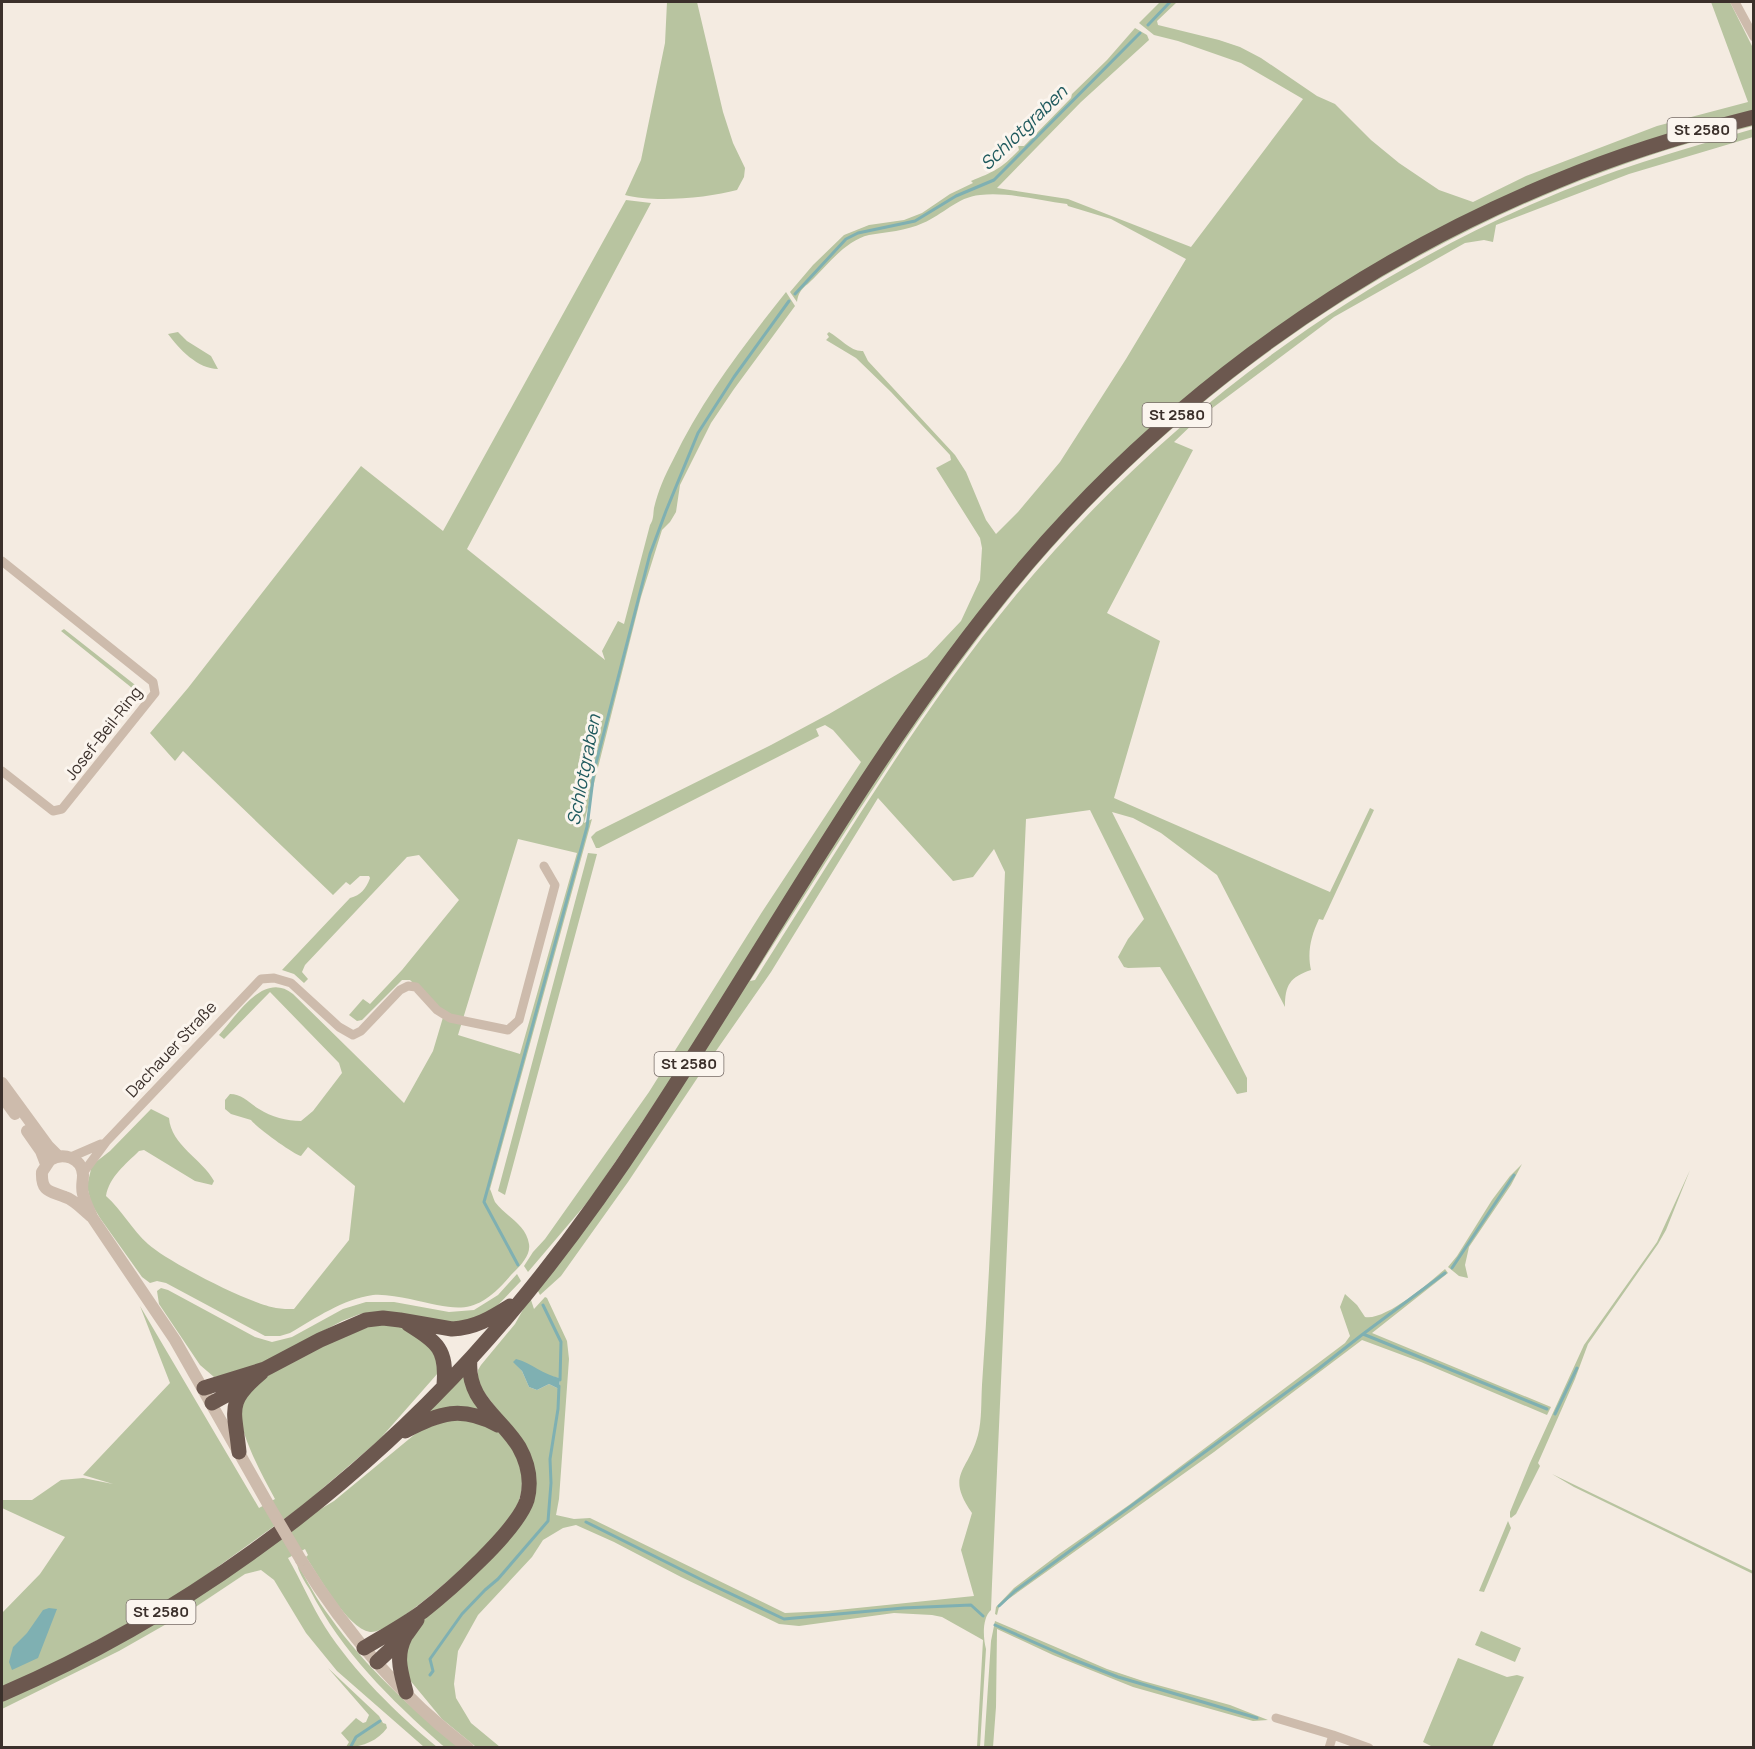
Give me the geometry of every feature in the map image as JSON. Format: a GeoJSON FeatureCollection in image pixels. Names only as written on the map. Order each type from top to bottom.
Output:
{"type":"FeatureCollection","features":[{"type":"Feature","properties":{"kind":"highway","name":"St 2580"},"geometry":{"type":"LineString","coordinates":[[2,1694],[48,1674],[102,1646],[196,1591],[248,1554],[315,1503],[391,1437],[470,1359],[574,1232],[647,1128],[835,831],[922,699],[1012,582],[1118,468],[1217,382],[1271,340],[1329,301],[1406,255],[1474,219],[1558,180],[1688,134],[1754,117]]}},
{"type":"Feature","properties":{"kind":"highway","name":"St 2580"},"geometry":{"type":"LineString","coordinates":[[204,1388],[265,1369],[355,1323],[374,1318],[452,1329],[462,1328],[488,1320],[521,1299]]}},
{"type":"Feature","properties":{"kind":"highway"},"geometry":{"type":"LineString","coordinates":[[400,1320],[421,1332],[442,1352],[446,1366],[444,1385]]}},
{"type":"Feature","properties":{"kind":"highway","name":"St 2580"},"geometry":{"type":"LineString","coordinates":[[364,1647],[424,1610],[496,1543],[523,1509],[529,1489],[528,1468],[519,1448],[472,1386],[469,1371],[470,1359]]}},
{"type":"Feature","properties":{"kind":"highway","name":"St 2580"},"geometry":{"type":"LineString","coordinates":[[239,1452],[235,1406],[238,1394],[265,1369]]}},
{"type":"Feature","properties":{"kind":"highway","name":"St 2580"},"geometry":{"type":"LineString","coordinates":[[212,1403],[248,1384]]}},
{"type":"Feature","properties":{"kind":"highway","name":"St 2580"},"geometry":{"type":"LineString","coordinates":[[391,1437],[433,1417],[455,1413],[476,1415],[505,1430]]}},
{"type":"Feature","properties":{"kind":"highway","name":"St 2580"},"geometry":{"type":"LineString","coordinates":[[406,1692],[398,1658],[400,1647],[424,1610]]}},
{"type":"Feature","properties":{"kind":"highway","name":"St 2580"},"geometry":{"type":"LineString","coordinates":[[377,1662],[407,1634]]}},
{"type":"Feature","properties":{"kind":"street"},"geometry":{"type":"LineString","coordinates":[[1735,2],[1754,36]]}},
{"type":"Feature","properties":{"kind":"street","name":"Josef-Beil-Ring"},"geometry":{"type":"LineString","coordinates":[[2,561],[153,682],[155,693],[62,809],[54,811],[2,771]]}},
{"type":"Feature","properties":{"kind":"street","name":"Dachauer Straße"},"geometry":{"type":"LineString","coordinates":[[65,1196],[72,1194],[106,1142],[261,979],[274,978],[291,983],[339,1027],[353,1035],[361,1031],[400,990],[408,986],[416,987],[438,1010],[450,1018],[508,1030],[519,1020],[555,885],[544,866]]}},
{"type":"Feature","properties":{"kind":"street"},"geometry":{"type":"LineString","coordinates":[[2,1083],[48,1146],[78,1163],[84,1198],[92,1217],[175,1340],[268,1504],[331,1606],[377,1662],[426,1712],[468,1748]]}},
{"type":"Feature","properties":{"kind":"street"},"geometry":{"type":"LineString","coordinates":[[2,1096],[41,1151],[46,1164],[42,1172],[45,1186],[53,1194],[65,1196],[92,1217]]}},
{"type":"Feature","properties":{"kind":"street","name":"Dachauer Straße"},"geometry":{"type":"LineString","coordinates":[[46,1164],[106,1142]]}},
{"type":"Feature","properties":{"kind":"street"},"geometry":{"type":"LineString","coordinates":[[1276,1718],[1369,1748]]}},
{"type":"Feature","properties":{"kind":"street"},"geometry":{"type":"LineString","coordinates":[[1329,1748],[1333,1735]]}},
{"type":"Feature","properties":{"kind":"green space"},"geometry":{"type":"Polygon","coordinates":[[[667,2],[697,2],[723,112],[733,143],[745,168],[744,177],[737,190],[681,198],[651,199],[625,195],[641,160],[665,43],[667,2]]]}},
{"type":"Feature","properties":{"kind":"green space"},"geometry":{"type":"Polygon","coordinates":[[[1160,2],[1177,2],[1157,21],[1158,25],[1219,40],[1240,47],[1261,58],[1317,96],[1335,104],[1371,140],[1399,163],[1439,190],[1473,202],[1526,176],[1657,126],[1748,102],[1711,2],[1730,2],[1753,48],[1753,110],[1597,159],[1274,331],[1012,573],[591,1198],[528,1272],[524,1266],[533,1252],[545,1239],[649,1092],[762,912],[861,762],[833,730],[825,725],[816,729],[819,736],[599,848],[596,848],[591,837],[596,832],[829,714],[927,657],[961,621],[980,580],[982,548],[980,538],[936,468],[951,460],[950,455],[856,358],[826,340],[829,337],[827,334],[829,332],[850,347],[863,351],[868,361],[955,455],[966,472],[986,520],[996,534],[1018,512],[1060,462],[1186,259],[1111,219],[1067,204],[991,194],[964,199],[916,226],[861,238],[839,252],[803,288],[797,302],[790,292],[813,265],[844,235],[869,225],[904,220],[922,213],[950,194],[973,183],[971,181],[1002,165],[1019,150],[1018,146],[1024,146],[1071,98],[1072,94],[1107,60],[1135,28],[1147,35],[1149,40],[1081,102],[997,188],[1068,199],[1191,247],[1303,99],[1241,63],[1154,35],[1139,23],[1160,2]]]}},
{"type":"Feature","properties":{"kind":"green space"},"geometry":{"type":"Polygon","coordinates":[[[1753,123],[1753,126],[1647,156],[1543,196],[1443,243],[1346,299],[1255,362],[1168,432],[1088,508],[1015,591],[978,638],[877,782],[750,981],[755,980],[915,730],[981,639],[1070,533],[1128,475],[1190,419],[1254,368],[1321,320],[1391,276],[1463,237],[1590,180],[1753,129],[1753,137],[1629,174],[1496,225],[1493,242],[1484,240],[1465,243],[1334,317],[1199,418],[1174,442],[1193,450],[1107,613],[1160,641],[1114,798],[1330,892],[1370,808],[1374,810],[1323,920],[1319,919],[1316,925],[1310,950],[1311,970],[1290,983],[1286,993],[1285,1007],[1217,875],[1161,833],[1133,818],[1112,812],[1247,1078],[1247,1092],[1237,1094],[1160,967],[1128,968],[1124,967],[1118,957],[1128,939],[1144,919],[1090,810],[1026,819],[991,1610],[984,1628],[986,1649],[980,1747],[977,1747],[983,1640],[942,1617],[894,1613],[799,1626],[779,1624],[576,1525],[563,1528],[543,1540],[532,1557],[478,1615],[458,1651],[454,1684],[456,1698],[471,1723],[500,1747],[476,1747],[442,1719],[409,1679],[402,1651],[408,1638],[535,1490],[503,1417],[477,1383],[478,1370],[481,1365],[515,1324],[530,1297],[534,1309],[545,1297],[547,1298],[567,1341],[569,1359],[556,1515],[574,1519],[590,1518],[785,1613],[828,1611],[974,1596],[961,1550],[972,1513],[964,1500],[959,1481],[974,1447],[980,1423],[990,1257],[1005,872],[994,849],[973,877],[953,881],[878,798],[771,972],[628,1182],[561,1276],[540,1295],[537,1289],[912,725],[1020,581],[1101,493],[1149,448],[1199,404],[1251,363],[1306,323],[1420,253],[1478,222],[1564,184],[1645,156],[1753,123]],[[514,1362],[522,1371],[529,1387],[537,1390],[549,1384],[559,1389],[560,1378],[547,1376],[514,1362]]]}},
{"type":"Feature","properties":{"kind":"green space"},"geometry":{"type":"Polygon","coordinates":[[[626,200],[651,203],[467,549],[605,660],[602,651],[618,621],[624,624],[662,483],[684,437],[739,352],[786,292],[795,306],[711,423],[680,485],[676,512],[662,530],[641,597],[584,823],[592,819],[490,1189],[499,1207],[524,1231],[529,1244],[526,1257],[498,1289],[476,1304],[466,1307],[442,1306],[392,1296],[373,1295],[340,1305],[290,1333],[265,1336],[166,1283],[157,1281],[150,1283],[142,1277],[91,1203],[87,1186],[92,1165],[110,1151],[151,1109],[169,1118],[175,1136],[209,1173],[214,1181],[212,1185],[195,1181],[144,1150],[139,1151],[119,1171],[106,1196],[142,1238],[158,1252],[248,1299],[276,1308],[294,1309],[349,1240],[355,1186],[308,1147],[301,1156],[275,1140],[251,1120],[231,1114],[225,1109],[225,1100],[230,1094],[234,1094],[269,1114],[301,1121],[313,1111],[342,1073],[339,1063],[270,992],[224,1039],[219,1035],[252,998],[272,987],[282,988],[293,994],[404,1103],[433,1051],[444,1014],[410,980],[402,980],[362,1020],[357,1021],[349,1015],[363,999],[370,1004],[402,970],[459,900],[419,855],[407,857],[305,965],[302,972],[308,979],[304,983],[294,974],[282,970],[350,898],[363,891],[369,876],[360,876],[350,885],[346,882],[333,895],[183,751],[175,761],[150,733],[188,688],[361,466],[443,531],[626,200]],[[518,839],[458,1035],[520,1054],[577,853],[518,839]]]}},
{"type":"Feature","properties":{"kind":"green space"},"geometry":{"type":"Polygon","coordinates":[[[178,332],[187,341],[211,356],[218,369],[203,366],[183,352],[168,334],[178,332]]]}},
{"type":"Feature","properties":{"kind":"green space"},"geometry":{"type":"Polygon","coordinates":[[[64,629],[139,688],[140,692],[137,695],[137,692],[61,631],[64,629]]]}},
{"type":"Feature","properties":{"kind":"green space"},"geometry":{"type":"Polygon","coordinates":[[[588,853],[597,854],[505,1195],[498,1191],[588,853]]]}},
{"type":"Feature","properties":{"kind":"green space"},"geometry":{"type":"Polygon","coordinates":[[[1522,1164],[1511,1185],[1469,1247],[1465,1265],[1468,1278],[1459,1276],[1448,1267],[1492,1200],[1522,1164]]]}},
{"type":"Feature","properties":{"kind":"green space"},"geometry":{"type":"Polygon","coordinates":[[[1690,1170],[1658,1244],[1588,1344],[1538,1463],[1540,1466],[1516,1514],[1511,1518],[1510,1512],[1530,1463],[1584,1345],[1657,1242],[1690,1170]]]}},
{"type":"Feature","properties":{"kind":"green space"},"geometry":{"type":"Polygon","coordinates":[[[1445,1269],[1448,1273],[1372,1333],[1551,1407],[1547,1415],[1362,1340],[1214,1452],[1007,1600],[999,1607],[997,1615],[995,1614],[996,1607],[1014,1588],[1345,1343],[1350,1336],[1340,1307],[1345,1294],[1357,1305],[1365,1317],[1374,1317],[1406,1300],[1445,1269]]]}},
{"type":"Feature","properties":{"kind":"green space"},"geometry":{"type":"Polygon","coordinates":[[[517,1274],[521,1281],[498,1305],[481,1317],[458,1323],[374,1312],[360,1314],[268,1360],[239,1372],[214,1377],[200,1365],[159,1304],[157,1291],[161,1288],[168,1290],[255,1337],[272,1342],[292,1337],[343,1309],[366,1302],[394,1302],[449,1312],[474,1310],[498,1295],[517,1274]]]}},
{"type":"Feature","properties":{"kind":"green space"},"geometry":{"type":"Polygon","coordinates":[[[140,1306],[259,1508],[275,1499],[247,1441],[238,1405],[261,1379],[333,1339],[372,1325],[386,1324],[405,1328],[434,1349],[438,1373],[379,1440],[302,1506],[184,1591],[53,1664],[2,1688],[2,1613],[40,1574],[65,1537],[2,1508],[2,1500],[32,1500],[61,1480],[83,1478],[113,1484],[83,1475],[170,1383],[140,1306]]]}},
{"type":"Feature","properties":{"kind":"green space"},"geometry":{"type":"Polygon","coordinates":[[[464,1375],[467,1389],[487,1413],[423,1415],[464,1375]]]}},
{"type":"Feature","properties":{"kind":"green space"},"geometry":{"type":"Polygon","coordinates":[[[459,1417],[489,1426],[505,1438],[520,1465],[522,1486],[517,1506],[502,1529],[435,1592],[397,1621],[370,1632],[361,1628],[343,1612],[306,1557],[308,1555],[305,1549],[288,1558],[336,1644],[391,1706],[437,1747],[424,1747],[337,1671],[306,1633],[274,1580],[261,1570],[245,1574],[191,1610],[119,1651],[2,1709],[2,1701],[334,1501],[420,1430],[459,1417]]]}},
{"type":"Feature","properties":{"kind":"green space"},"geometry":{"type":"Polygon","coordinates":[[[1552,1474],[1753,1571],[1753,1574],[1574,1487],[1552,1474]]]}},
{"type":"Feature","properties":{"kind":"green space"},"geometry":{"type":"Polygon","coordinates":[[[1508,1521],[1511,1528],[1484,1592],[1479,1591],[1508,1521]]]}},
{"type":"Feature","properties":{"kind":"green space"},"geometry":{"type":"Polygon","coordinates":[[[297,1562],[321,1604],[344,1636],[407,1702],[459,1747],[442,1745],[368,1673],[323,1613],[298,1569],[297,1562]]]}},
{"type":"Feature","properties":{"kind":"green space"},"geometry":{"type":"Polygon","coordinates":[[[995,1621],[1107,1669],[1230,1705],[1268,1720],[1253,1721],[1133,1687],[1053,1655],[997,1629],[993,1747],[984,1747],[991,1641],[995,1621]]]}},
{"type":"Feature","properties":{"kind":"green space"},"geometry":{"type":"Polygon","coordinates":[[[1481,1631],[1521,1648],[1515,1662],[1475,1645],[1481,1631]]]}},
{"type":"Feature","properties":{"kind":"green space"},"geometry":{"type":"Polygon","coordinates":[[[1458,1658],[1507,1677],[1517,1675],[1524,1677],[1492,1747],[1433,1747],[1423,1742],[1458,1658]]]}},
{"type":"Feature","properties":{"kind":"green space"},"geometry":{"type":"Polygon","coordinates":[[[328,1668],[386,1724],[387,1728],[379,1737],[363,1745],[346,1747],[349,1742],[341,1733],[356,1718],[363,1723],[369,1715],[328,1668]]]}},
{"type":"Feature","properties":{"kind":"water"},"geometry":{"type":"Polygon","coordinates":[[[516,1359],[560,1378],[559,1389],[549,1384],[537,1390],[529,1387],[522,1371],[513,1362],[516,1359]]]}},
{"type":"Feature","properties":{"kind":"water"},"geometry":{"type":"Polygon","coordinates":[[[57,1609],[38,1658],[12,1670],[9,1662],[13,1647],[27,1633],[43,1610],[57,1609]]]}},
{"type":"Feature","properties":{"kind":"waterway","name":"Schlotgraben"},"geometry":{"type":"LineString","coordinates":[[1148,25],[1170,2]]}},
{"type":"Feature","properties":{"kind":"waterway","name":"Schlotgraben"},"geometry":{"type":"LineString","coordinates":[[795,294],[846,239],[858,233],[915,221],[956,196],[994,180],[1140,33]]}},
{"type":"Feature","properties":{"kind":"waterway","name":"Schlotgraben"},"geometry":{"type":"LineString","coordinates":[[518,1265],[484,1202],[587,827],[594,771],[650,554],[698,433],[734,377],[789,301]]}},
{"type":"Feature","properties":{"kind":"waterway"},"geometry":{"type":"LineString","coordinates":[[1452,1268],[1514,1175]]}},
{"type":"Feature","properties":{"kind":"waterway"},"geometry":{"type":"LineString","coordinates":[[1363,1334],[1445,1273]]}},
{"type":"Feature","properties":{"kind":"waterway"},"geometry":{"type":"LineString","coordinates":[[543,1305],[561,1342],[560,1380]]}},
{"type":"Feature","properties":{"kind":"waterway"},"geometry":{"type":"LineString","coordinates":[[999,1606],[1015,1591],[1363,1334],[1547,1409]]}},
{"type":"Feature","properties":{"kind":"waterway"},"geometry":{"type":"LineString","coordinates":[[1555,1414],[1577,1368]]}},
{"type":"Feature","properties":{"kind":"waterway"},"geometry":{"type":"LineString","coordinates":[[430,1675],[433,1671],[430,1659],[462,1614],[498,1579],[548,1521],[550,1459],[558,1409],[559,1386]]}},
{"type":"Feature","properties":{"kind":"waterway"},"geometry":{"type":"LineString","coordinates":[[586,1522],[784,1619],[903,1608],[971,1605],[983,1616]]}},
{"type":"Feature","properties":{"kind":"waterway"},"geometry":{"type":"LineString","coordinates":[[995,1625],[1118,1677],[1257,1718]]}},
{"type":"Feature","properties":{"kind":"waterway"},"geometry":{"type":"LineString","coordinates":[[350,1748],[356,1737],[380,1721]]}}]}
